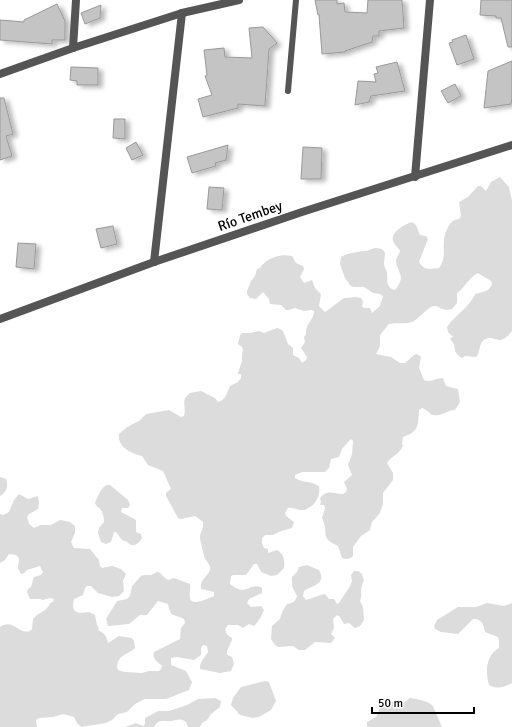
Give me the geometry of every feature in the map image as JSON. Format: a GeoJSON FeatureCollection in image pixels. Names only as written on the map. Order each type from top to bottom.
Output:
{"type":"FeatureCollection","features":[{"type":"Feature","properties":{"kind":"street"},"geometry":{"type":"LineString","coordinates":[[73,48],[76,0]]}},
{"type":"Feature","properties":{"kind":"street"},"geometry":{"type":"LineString","coordinates":[[0,74],[73,48],[182,13],[239,0]]}},
{"type":"Feature","properties":{"kind":"street"},"geometry":{"type":"LineString","coordinates":[[415,177],[430,0]]}},
{"type":"Feature","properties":{"kind":"street"},"geometry":{"type":"LineString","coordinates":[[154,262],[182,13]]}},
{"type":"Feature","properties":{"kind":"street","name":"Río Tembey"},"geometry":{"type":"LineString","coordinates":[[0,319],[154,262],[302,212],[512,145]]}},
{"type":"Feature","properties":{"kind":"lane"},"geometry":{"type":"LineString","coordinates":[[288,91],[296,0]]}},
{"type":"Feature","properties":{"kind":"shaded area"},"geometry":{"type":"Polygon","coordinates":[[[500,177],[509,187],[512,201],[512,331],[500,340],[488,338],[484,340],[476,357],[465,356],[462,358],[456,352],[454,344],[450,339],[454,335],[452,336],[448,332],[447,327],[466,307],[475,294],[487,290],[492,284],[491,281],[478,273],[471,278],[457,293],[457,303],[452,309],[446,310],[434,306],[426,310],[416,320],[411,322],[389,324],[380,335],[380,346],[376,354],[391,357],[400,363],[405,363],[417,354],[421,357],[419,368],[424,380],[429,381],[443,378],[446,386],[458,389],[460,402],[455,410],[439,415],[432,414],[422,408],[419,410],[417,427],[412,433],[403,437],[403,446],[387,463],[393,473],[393,480],[383,493],[383,504],[380,513],[372,522],[370,530],[361,536],[353,547],[353,556],[346,559],[342,558],[338,546],[326,537],[322,518],[325,508],[324,505],[320,505],[320,498],[323,495],[328,493],[343,494],[346,492],[347,489],[344,482],[352,475],[348,465],[352,454],[353,441],[351,439],[342,449],[339,457],[331,459],[329,468],[325,472],[302,472],[295,475],[295,478],[298,480],[313,483],[319,486],[319,494],[316,501],[308,509],[304,510],[288,508],[285,513],[286,516],[294,522],[292,528],[273,535],[265,535],[262,538],[264,548],[268,549],[268,553],[277,550],[283,556],[284,568],[277,575],[271,576],[261,572],[257,564],[254,564],[246,575],[231,576],[230,584],[240,590],[254,586],[262,588],[262,593],[249,599],[247,603],[251,607],[261,606],[264,610],[254,626],[249,624],[243,628],[238,625],[228,625],[226,627],[226,632],[232,638],[227,651],[227,655],[232,657],[234,664],[231,671],[220,673],[200,669],[201,662],[208,652],[207,646],[203,645],[201,648],[201,655],[194,660],[177,657],[171,658],[171,665],[186,671],[192,682],[189,690],[166,699],[145,699],[135,704],[127,712],[118,714],[106,723],[81,727],[74,717],[63,714],[53,717],[39,718],[36,720],[37,727],[0,727],[0,627],[9,624],[22,631],[30,631],[32,629],[33,619],[45,610],[54,599],[30,599],[27,592],[31,587],[34,577],[41,575],[43,572],[40,566],[27,570],[21,574],[18,568],[19,558],[16,555],[9,554],[5,560],[0,563],[0,514],[3,515],[9,512],[14,500],[19,494],[28,499],[38,496],[38,509],[29,514],[27,517],[29,524],[34,528],[41,525],[51,525],[60,520],[70,522],[75,526],[75,533],[71,542],[74,548],[90,549],[99,560],[102,568],[112,566],[121,569],[126,574],[123,581],[124,591],[119,596],[112,597],[98,593],[91,586],[87,586],[83,595],[74,599],[74,610],[81,613],[89,612],[95,615],[98,630],[105,635],[108,643],[119,636],[132,638],[135,648],[121,657],[117,667],[118,670],[142,673],[159,671],[162,666],[154,658],[154,652],[180,639],[181,628],[185,623],[184,619],[171,614],[168,604],[158,601],[147,615],[140,615],[129,624],[108,626],[106,619],[117,601],[127,599],[130,596],[132,586],[141,576],[151,575],[157,572],[168,580],[174,578],[190,584],[190,597],[193,602],[214,596],[214,592],[201,589],[202,582],[210,570],[210,567],[205,559],[200,539],[203,522],[195,516],[181,519],[178,518],[166,496],[166,493],[171,489],[163,471],[148,465],[142,456],[134,454],[126,449],[120,443],[119,434],[127,427],[139,421],[146,414],[169,410],[181,417],[184,416],[185,398],[190,393],[201,391],[215,398],[218,402],[222,400],[226,396],[230,386],[238,382],[241,378],[241,374],[238,373],[242,361],[243,350],[238,344],[242,333],[259,331],[264,333],[277,328],[280,329],[283,331],[288,344],[293,348],[293,355],[299,358],[302,363],[306,360],[307,357],[301,348],[305,342],[304,337],[306,330],[314,311],[304,311],[295,308],[286,310],[281,305],[270,304],[269,299],[263,292],[256,299],[250,298],[247,294],[257,269],[260,268],[266,261],[283,255],[292,256],[296,263],[303,266],[304,269],[300,277],[304,283],[312,280],[315,288],[321,294],[319,306],[325,312],[344,298],[356,297],[361,298],[363,302],[362,307],[370,308],[372,313],[380,306],[383,296],[373,293],[364,287],[353,287],[350,285],[345,278],[340,264],[341,257],[375,248],[383,250],[385,253],[384,265],[387,272],[388,285],[395,290],[399,285],[401,278],[396,260],[400,251],[394,243],[393,236],[395,232],[412,222],[416,225],[420,235],[426,236],[428,239],[419,262],[425,268],[439,268],[443,258],[444,238],[447,229],[451,222],[459,219],[461,216],[459,202],[468,197],[478,186],[481,186],[486,191],[491,182],[500,177]]]}},
{"type":"Feature","properties":{"kind":"shaded area"},"geometry":{"type":"Polygon","coordinates":[[[0,477],[6,479],[7,487],[4,493],[0,496],[0,477]]]}},
{"type":"Feature","properties":{"kind":"shaded area"},"geometry":{"type":"Polygon","coordinates":[[[107,485],[110,485],[128,500],[130,505],[128,508],[122,508],[121,512],[136,520],[136,532],[141,534],[142,538],[136,544],[131,545],[122,540],[116,532],[114,532],[111,542],[106,544],[101,542],[98,533],[99,528],[104,522],[104,518],[101,510],[95,503],[101,490],[107,485]]]}},
{"type":"Feature","properties":{"kind":"shaded area"},"geometry":{"type":"Polygon","coordinates":[[[307,565],[319,570],[321,578],[318,584],[304,591],[303,596],[306,600],[324,594],[329,599],[334,599],[337,604],[350,586],[352,581],[351,575],[354,571],[358,571],[362,574],[364,581],[360,601],[363,607],[364,620],[360,626],[355,628],[349,623],[344,624],[337,615],[333,619],[334,628],[331,634],[335,638],[331,643],[315,642],[305,650],[299,650],[293,646],[278,647],[271,639],[272,626],[280,619],[287,604],[292,603],[297,596],[292,586],[292,577],[297,572],[299,567],[307,565]]]}},
{"type":"Feature","properties":{"kind":"shaded area"},"geometry":{"type":"Polygon","coordinates":[[[487,603],[504,606],[512,603],[512,683],[501,687],[489,685],[487,675],[489,659],[491,655],[499,648],[498,637],[485,632],[482,622],[478,619],[473,619],[458,634],[441,632],[435,629],[434,626],[437,620],[458,607],[476,607],[487,603]]]}},
{"type":"Feature","properties":{"kind":"shaded area"},"geometry":{"type":"Polygon","coordinates":[[[265,681],[269,682],[276,701],[271,710],[259,717],[253,718],[240,715],[231,705],[233,698],[241,687],[265,681]]]}},
{"type":"Feature","properties":{"kind":"shaded area"},"geometry":{"type":"Polygon","coordinates":[[[215,698],[221,701],[220,707],[202,723],[200,727],[188,727],[186,722],[179,720],[159,721],[154,727],[125,727],[136,723],[143,726],[145,724],[145,718],[158,711],[169,711],[187,705],[198,699],[215,698]]]}},
{"type":"Feature","properties":{"kind":"shaded area"},"geometry":{"type":"Polygon","coordinates":[[[410,698],[431,704],[442,727],[367,727],[367,722],[376,717],[382,703],[391,703],[394,701],[402,704],[410,698]]]}},
{"type":"Feature","properties":{"kind":"building"},"geometry":{"type":"Polygon","coordinates":[[[315,0],[337,0],[337,4],[344,3],[345,12],[367,13],[368,0],[402,0],[404,28],[379,31],[379,36],[373,36],[372,42],[345,52],[322,54],[319,15],[315,0]]]}},
{"type":"Feature","properties":{"kind":"building"},"geometry":{"type":"Polygon","coordinates":[[[481,0],[512,0],[512,47],[508,47],[501,18],[496,18],[496,16],[480,15],[481,0]]]}},
{"type":"Feature","properties":{"kind":"building"},"geometry":{"type":"Polygon","coordinates":[[[57,4],[65,21],[65,40],[52,40],[52,44],[0,40],[0,20],[24,22],[24,20],[57,4]]]}},
{"type":"Feature","properties":{"kind":"building"},"geometry":{"type":"Polygon","coordinates":[[[101,5],[100,18],[85,24],[81,13],[101,5]]]}},
{"type":"Feature","properties":{"kind":"building"},"geometry":{"type":"Polygon","coordinates":[[[263,27],[277,43],[269,49],[265,106],[238,104],[238,108],[203,117],[198,99],[212,95],[205,76],[207,75],[204,50],[224,48],[225,57],[252,58],[249,28],[263,27]]]}},
{"type":"Feature","properties":{"kind":"building"},"geometry":{"type":"Polygon","coordinates":[[[466,35],[474,59],[457,65],[449,43],[453,42],[452,40],[466,35]]]}},
{"type":"Feature","properties":{"kind":"building"},"geometry":{"type":"Polygon","coordinates":[[[512,61],[511,104],[484,108],[488,71],[512,61]]]}},
{"type":"Feature","properties":{"kind":"building"},"geometry":{"type":"Polygon","coordinates":[[[397,62],[405,91],[371,96],[369,102],[355,105],[358,81],[376,82],[374,74],[378,73],[376,67],[397,62]]]}},
{"type":"Feature","properties":{"kind":"building"},"geometry":{"type":"Polygon","coordinates":[[[71,67],[98,68],[98,85],[77,85],[77,81],[70,80],[71,67]]]}},
{"type":"Feature","properties":{"kind":"building"},"geometry":{"type":"Polygon","coordinates":[[[455,84],[461,96],[448,103],[441,91],[455,84]]]}},
{"type":"Feature","properties":{"kind":"building"},"geometry":{"type":"Polygon","coordinates":[[[0,98],[4,98],[13,134],[6,136],[12,156],[0,160],[0,98]]]}},
{"type":"Feature","properties":{"kind":"building"},"geometry":{"type":"Polygon","coordinates":[[[114,119],[125,119],[125,139],[113,138],[114,119]]]}},
{"type":"Feature","properties":{"kind":"building"},"geometry":{"type":"Polygon","coordinates":[[[136,142],[143,155],[132,160],[126,148],[136,142]]]}},
{"type":"Feature","properties":{"kind":"building"},"geometry":{"type":"Polygon","coordinates":[[[228,145],[226,160],[215,163],[216,166],[192,173],[187,157],[228,145]]]}},
{"type":"Feature","properties":{"kind":"building"},"geometry":{"type":"Polygon","coordinates":[[[303,147],[322,148],[321,179],[301,179],[303,147]]]}},
{"type":"Feature","properties":{"kind":"building"},"geometry":{"type":"Polygon","coordinates":[[[209,187],[224,188],[222,210],[207,209],[209,187]]]}},
{"type":"Feature","properties":{"kind":"building"},"geometry":{"type":"Polygon","coordinates":[[[113,226],[117,244],[101,248],[96,229],[113,226]]]}},
{"type":"Feature","properties":{"kind":"building"},"geometry":{"type":"Polygon","coordinates":[[[18,243],[36,244],[34,269],[16,267],[18,243]]]}}]}
